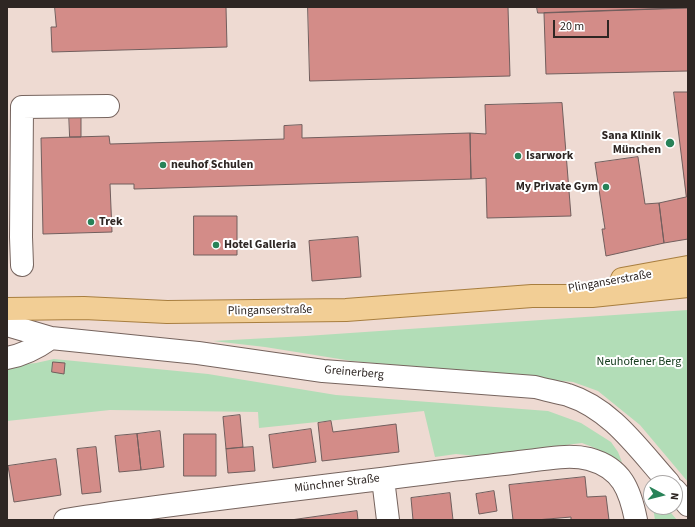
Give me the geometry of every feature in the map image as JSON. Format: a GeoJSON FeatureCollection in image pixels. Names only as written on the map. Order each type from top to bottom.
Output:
{"type":"FeatureCollection","features":[{"type":"Feature","properties":{"kind":"main road","name":"Plinganserstraße"},"geometry":{"type":"LineString","coordinates":[[532,296],[688,268]]}},
{"type":"Feature","properties":{"kind":"main road","name":"Plinganserstraße"},"geometry":{"type":"LineString","coordinates":[[7,309],[84,308],[167,312],[346,310],[532,296],[592,296],[688,286]]}},
{"type":"Feature","properties":{"kind":"street"},"geometry":{"type":"LineString","coordinates":[[22,265],[22,107],[108,106]]}},
{"type":"Feature","properties":{"kind":"street","name":"Greinerberg"},"geometry":{"type":"LineString","coordinates":[[7,324],[51,338],[198,353],[323,371],[535,387],[568,395],[592,406],[617,424],[661,475]]}},
{"type":"Feature","properties":{"kind":"street"},"geometry":{"type":"LineString","coordinates":[[7,358],[18,356],[37,348],[51,338]]}},
{"type":"Feature","properties":{"kind":"street","name":"Münchner Straße"},"geometry":{"type":"LineString","coordinates":[[65,520],[125,516],[383,479],[568,457],[588,459],[608,467],[624,482],[631,498],[636,520]]}},
{"type":"Feature","properties":{"kind":"street"},"geometry":{"type":"LineString","coordinates":[[383,479],[388,520]]}},
{"type":"Feature","properties":{"kind":"green space","name":"Neuhofener Berg"},"geometry":{"type":"Polygon","coordinates":[[[688,310],[688,482],[640,425],[598,391],[573,382],[352,361],[265,347],[213,341],[688,310]]]}},
{"type":"Feature","properties":{"kind":"green space"},"geometry":{"type":"Polygon","coordinates":[[[54,359],[208,374],[336,395],[548,411],[581,423],[611,442],[618,452],[622,462],[582,443],[476,456],[456,454],[435,457],[424,411],[259,428],[258,412],[110,410],[7,421],[7,366],[36,363],[54,359]]]}},
{"type":"Feature","properties":{"kind":"green space"},"geometry":{"type":"Polygon","coordinates":[[[654,515],[673,515],[677,520],[655,520],[654,515]]]}},
{"type":"Feature","properties":{"kind":"building"},"geometry":{"type":"Polygon","coordinates":[[[55,7],[226,7],[227,47],[52,52],[51,27],[56,27],[55,7]]]}},
{"type":"Feature","properties":{"kind":"building"},"geometry":{"type":"Polygon","coordinates":[[[308,7],[508,7],[510,76],[310,81],[308,7]]]}},
{"type":"Feature","properties":{"kind":"building"},"geometry":{"type":"Polygon","coordinates":[[[537,7],[688,7],[688,8],[538,13],[537,7]]]}},
{"type":"Feature","properties":{"kind":"building"},"geometry":{"type":"Polygon","coordinates":[[[688,8],[688,71],[546,74],[544,13],[688,8]]]}},
{"type":"Feature","properties":{"kind":"building"},"geometry":{"type":"Polygon","coordinates":[[[674,92],[688,92],[688,239],[664,243],[659,203],[686,197],[674,92]]]}},
{"type":"Feature","properties":{"kind":"building","name":"Isarwork"},"geometry":{"type":"Polygon","coordinates":[[[562,103],[571,216],[487,218],[486,178],[471,179],[470,133],[486,134],[485,105],[562,103]]]}},
{"type":"Feature","properties":{"kind":"building"},"geometry":{"type":"Polygon","coordinates":[[[69,112],[81,112],[81,137],[70,137],[69,112]]]}},
{"type":"Feature","properties":{"kind":"building"},"geometry":{"type":"Polygon","coordinates":[[[302,125],[302,138],[470,133],[471,179],[134,189],[134,184],[110,184],[112,232],[43,234],[41,138],[109,136],[110,144],[284,139],[284,126],[302,125]]]}},
{"type":"Feature","properties":{"kind":"building"},"geometry":{"type":"Polygon","coordinates":[[[638,157],[645,204],[659,203],[664,243],[606,256],[602,229],[605,229],[595,163],[638,157]]]}},
{"type":"Feature","properties":{"kind":"building","name":"Hotel Galleria"},"geometry":{"type":"Polygon","coordinates":[[[194,216],[237,216],[237,255],[194,255],[194,216]]]}},
{"type":"Feature","properties":{"kind":"building"},"geometry":{"type":"Polygon","coordinates":[[[358,237],[361,277],[312,281],[309,241],[358,237]]]}},
{"type":"Feature","properties":{"kind":"building"},"geometry":{"type":"Polygon","coordinates":[[[53,362],[65,363],[64,374],[52,372],[53,362]]]}},
{"type":"Feature","properties":{"kind":"building"},"geometry":{"type":"Polygon","coordinates":[[[240,415],[243,447],[226,449],[223,417],[240,415]]]}},
{"type":"Feature","properties":{"kind":"building"},"geometry":{"type":"Polygon","coordinates":[[[331,421],[333,432],[396,424],[399,452],[322,461],[318,423],[331,421]]]}},
{"type":"Feature","properties":{"kind":"building"},"geometry":{"type":"Polygon","coordinates":[[[311,429],[316,462],[273,468],[269,435],[311,429]]]}},
{"type":"Feature","properties":{"kind":"building"},"geometry":{"type":"Polygon","coordinates":[[[160,431],[164,467],[141,470],[137,434],[160,431]]]}},
{"type":"Feature","properties":{"kind":"building"},"geometry":{"type":"Polygon","coordinates":[[[137,434],[141,470],[119,472],[115,436],[137,434]]]}},
{"type":"Feature","properties":{"kind":"building"},"geometry":{"type":"Polygon","coordinates":[[[184,434],[216,434],[216,476],[184,476],[184,434]]]}},
{"type":"Feature","properties":{"kind":"building"},"geometry":{"type":"Polygon","coordinates":[[[96,447],[101,492],[82,494],[77,449],[96,447]]]}},
{"type":"Feature","properties":{"kind":"building"},"geometry":{"type":"Polygon","coordinates":[[[253,447],[255,471],[228,473],[226,449],[253,447]]]}},
{"type":"Feature","properties":{"kind":"building"},"geometry":{"type":"Polygon","coordinates":[[[56,459],[61,495],[14,502],[8,466],[56,459]]]}},
{"type":"Feature","properties":{"kind":"building"},"geometry":{"type":"Polygon","coordinates":[[[585,477],[587,497],[606,496],[609,520],[571,520],[571,517],[513,520],[509,485],[585,477]]]}},
{"type":"Feature","properties":{"kind":"building"},"geometry":{"type":"Polygon","coordinates":[[[494,491],[497,511],[479,514],[476,494],[494,491]]]}},
{"type":"Feature","properties":{"kind":"building"},"geometry":{"type":"Polygon","coordinates":[[[450,493],[453,520],[413,520],[411,498],[450,493]]]}},
{"type":"Feature","properties":{"kind":"building"},"geometry":{"type":"Polygon","coordinates":[[[357,511],[358,520],[291,520],[357,511]]]}},
{"type":"Feature","properties":{"kind":"place","name":"Sana Klinik München"},"geometry":{"type":"Point","coordinates":[670,143]}},
{"type":"Feature","properties":{"kind":"place","name":"Isarwork"},"geometry":{"type":"Point","coordinates":[518,156]}},
{"type":"Feature","properties":{"kind":"place","name":"neuhof Schulen"},"geometry":{"type":"Point","coordinates":[163,165]}},
{"type":"Feature","properties":{"kind":"place","name":"My Private Gym"},"geometry":{"type":"Point","coordinates":[606,187]}},
{"type":"Feature","properties":{"kind":"place","name":"Trek"},"geometry":{"type":"Point","coordinates":[91,222]}},
{"type":"Feature","properties":{"kind":"place","name":"Hotel Galleria"},"geometry":{"type":"Point","coordinates":[216,245]}}]}
